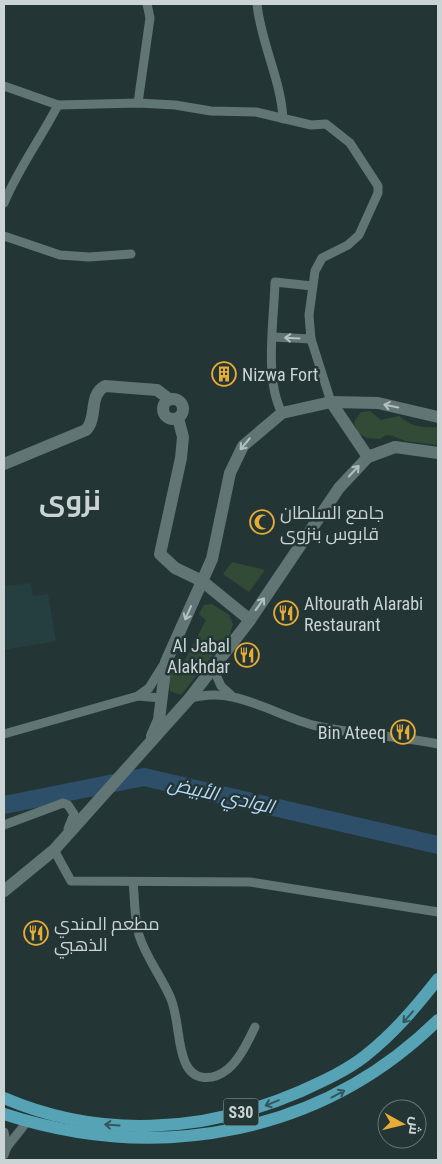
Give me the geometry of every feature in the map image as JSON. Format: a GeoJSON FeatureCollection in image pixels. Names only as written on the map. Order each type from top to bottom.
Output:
{"type":"FeatureCollection","features":[{"type":"Feature","properties":{"kind":"main road","name":"S30"},"geometry":{"type":"LineString","coordinates":[[4,1098],[44,1113],[81,1122],[143,1127],[216,1119],[266,1106],[318,1083],[363,1057],[406,1019],[438,979]]}},
{"type":"Feature","properties":{"kind":"main road","name":"S30"},"geometry":{"type":"LineString","coordinates":[[4,1114],[26,1123],[82,1137],[139,1143],[218,1137],[265,1126],[323,1102],[379,1070],[415,1043],[438,1020]]}},
{"type":"Feature","properties":{"kind":"street"},"geometry":{"type":"LineString","coordinates":[[138,103],[150,18],[147,4]]}},
{"type":"Feature","properties":{"kind":"street"},"geometry":{"type":"LineString","coordinates":[[257,4],[261,35],[278,82],[283,119]]}},
{"type":"Feature","properties":{"kind":"street"},"geometry":{"type":"LineString","coordinates":[[4,86],[58,105],[138,103],[211,111],[256,112],[311,125],[326,124],[350,143],[378,186],[376,200],[359,235],[348,245],[322,258],[315,271],[309,315],[310,339],[331,402],[368,457]]}},
{"type":"Feature","properties":{"kind":"street"},"geometry":{"type":"LineString","coordinates":[[4,203],[12,182],[45,130],[58,105]]}},
{"type":"Feature","properties":{"kind":"street"},"geometry":{"type":"LineString","coordinates":[[4,236],[60,255],[89,257],[131,254]]}},
{"type":"Feature","properties":{"kind":"street"},"geometry":{"type":"LineString","coordinates":[[282,413],[277,402],[273,382],[275,282],[312,286]]}},
{"type":"Feature","properties":{"kind":"street"},"geometry":{"type":"LineString","coordinates":[[273,337],[310,339]]}},
{"type":"Feature","properties":{"kind":"street"},"geometry":{"type":"LineString","coordinates":[[4,464],[86,430],[91,423],[98,391],[105,386],[157,390],[169,399],[164,404],[164,414],[171,419],[178,418],[183,437],[181,458],[160,554],[175,568],[202,581],[250,620]]}},
{"type":"Feature","properties":{"kind":"street"},"geometry":{"type":"LineString","coordinates":[[4,734],[138,696],[149,688],[166,662],[212,559],[230,473],[238,453],[251,437],[282,413],[331,402],[386,404],[438,417]]}},
{"type":"Feature","properties":{"kind":"street"},"geometry":{"type":"LineString","coordinates":[[4,891],[54,850],[141,755],[189,699],[250,620],[339,488],[368,457],[395,447],[438,452]]}},
{"type":"Feature","properties":{"kind":"street"},"geometry":{"type":"LineString","coordinates":[[141,755],[155,730],[166,662]]}},
{"type":"Feature","properties":{"kind":"street"},"geometry":{"type":"LineString","coordinates":[[213,668],[221,686],[231,695]]}},
{"type":"Feature","properties":{"kind":"street"},"geometry":{"type":"LineString","coordinates":[[138,696],[161,698],[176,702],[204,694],[231,695],[315,726],[438,744]]}},
{"type":"Feature","properties":{"kind":"street"},"geometry":{"type":"LineString","coordinates":[[4,825],[49,807],[63,804],[68,805],[74,814],[73,818],[54,850]]}},
{"type":"Feature","properties":{"kind":"street"},"geometry":{"type":"LineString","coordinates":[[54,850],[71,881],[250,882],[438,912]]}},
{"type":"Feature","properties":{"kind":"street"},"geometry":{"type":"LineString","coordinates":[[4,882],[36,866]]}},
{"type":"Feature","properties":{"kind":"street"},"geometry":{"type":"LineString","coordinates":[[133,882],[138,933],[171,999],[176,1015],[184,1060],[193,1075],[204,1079],[214,1077],[229,1068],[246,1044],[255,1027]]}},
{"type":"Feature","properties":{"kind":"street"},"geometry":{"type":"LineString","coordinates":[[5,1151],[26,1123]]}},
{"type":"Feature","properties":{"kind":"street"},"geometry":{"type":"LineString","coordinates":[[4,1132],[5,1151]]}},
{"type":"Feature","properties":{"kind":"shaded area"},"geometry":{"type":"Polygon","coordinates":[[[31,583],[33,596],[48,594],[56,641],[4,650],[4,586],[31,583]]]}},
{"type":"Feature","properties":{"kind":"green space"},"geometry":{"type":"Polygon","coordinates":[[[370,411],[381,420],[399,416],[417,426],[438,427],[438,445],[405,441],[386,435],[380,439],[367,438],[358,433],[354,422],[361,412],[370,411]]]}},
{"type":"Feature","properties":{"kind":"green space"},"geometry":{"type":"Polygon","coordinates":[[[232,562],[265,570],[249,592],[223,574],[232,562]]]}},
{"type":"Feature","properties":{"kind":"green space"},"geometry":{"type":"Polygon","coordinates":[[[212,604],[229,615],[233,624],[230,634],[181,695],[170,691],[168,675],[177,658],[184,662],[206,620],[199,614],[204,605],[212,604]]]}},
{"type":"Feature","properties":{"kind":"waterway","name":"الوادي الأبيض"},"geometry":{"type":"LineString","coordinates":[[4,805],[144,777],[438,845]]}},
{"type":"Feature","properties":{"kind":"place","name":"Nizwa Fort"},"geometry":{"type":"Point","coordinates":[224,374]}},
{"type":"Feature","properties":{"kind":"place","name":"جامع السلطان قابوس بنزوى"},"geometry":{"type":"Point","coordinates":[262,522]}},
{"type":"Feature","properties":{"kind":"place","name":"Altourath Alarabi Restaurant"},"geometry":{"type":"Point","coordinates":[286,613]}},
{"type":"Feature","properties":{"kind":"place","name":"Al Jabal Alakhdar"},"geometry":{"type":"Point","coordinates":[247,655]}},
{"type":"Feature","properties":{"kind":"place","name":"Bin Ateeq"},"geometry":{"type":"Point","coordinates":[403,732]}},
{"type":"Feature","properties":{"kind":"place","name":"مطعم المندي الذهبي"},"geometry":{"type":"Point","coordinates":[36,933]}},
{"type":"Feature","properties":{"kind":"district","name":"نزوى"},"geometry":{"type":"Point","coordinates":[70,500]}}]}
